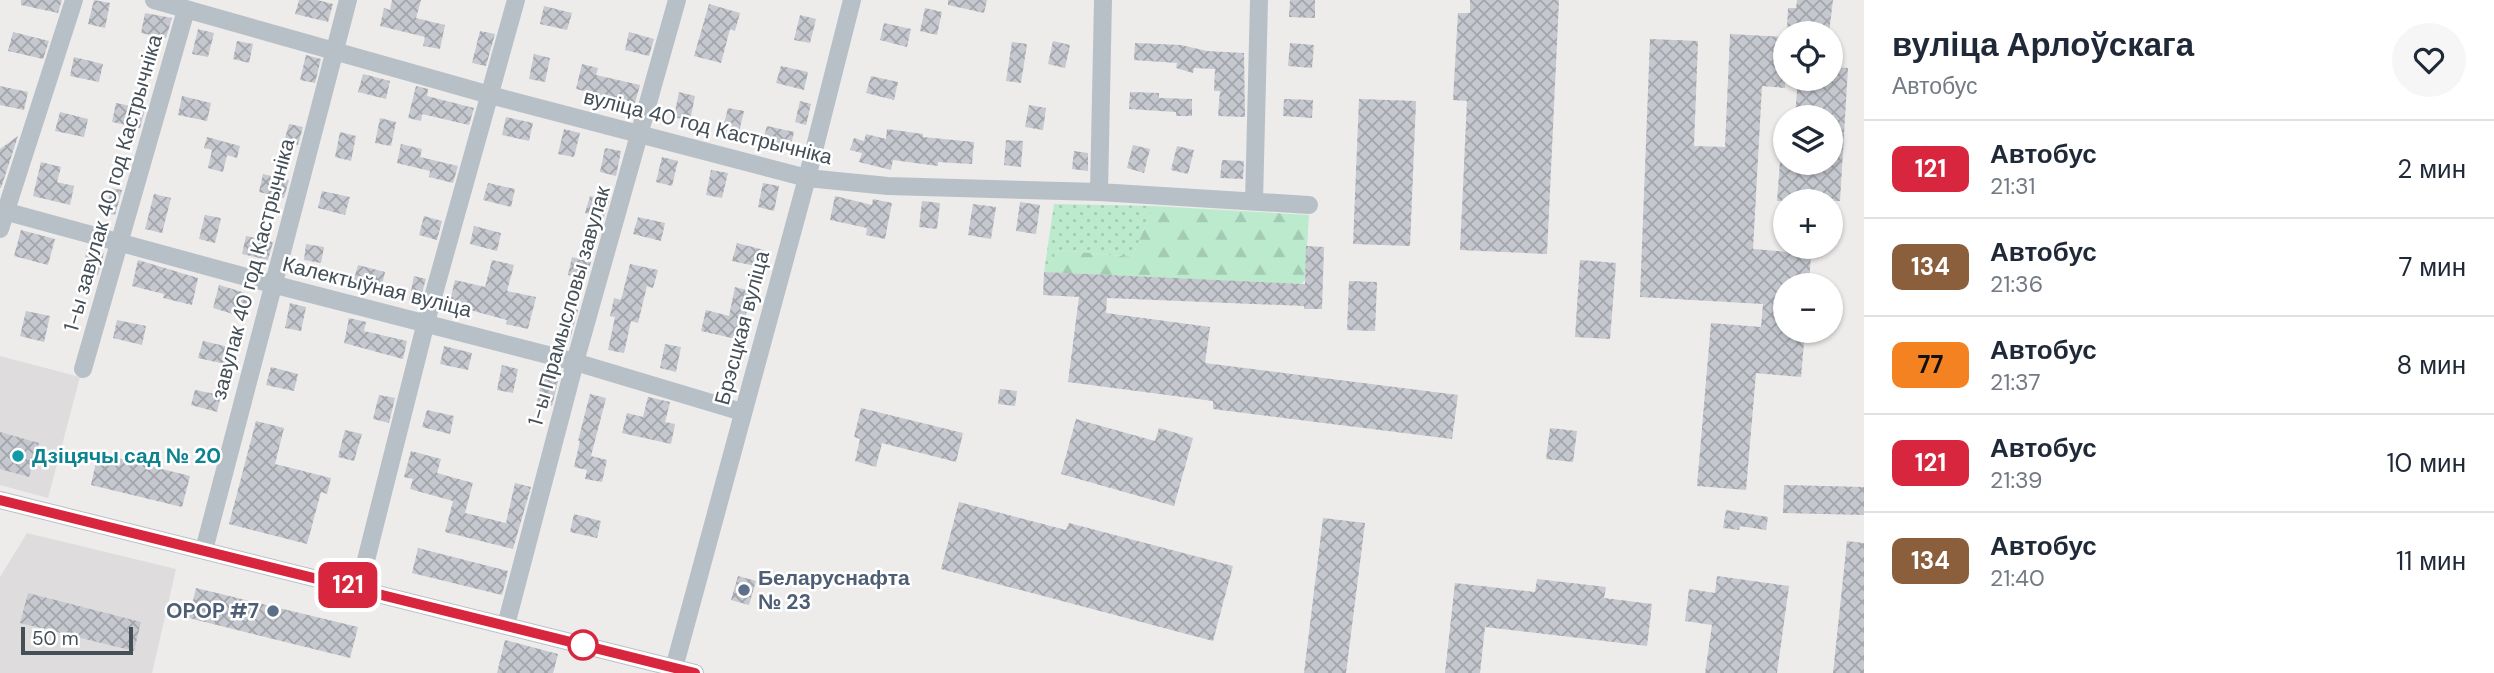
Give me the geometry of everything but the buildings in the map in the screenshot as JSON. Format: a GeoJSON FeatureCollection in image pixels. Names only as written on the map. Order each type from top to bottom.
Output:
{"type":"FeatureCollection","features":[{"type":"Feature","properties":{"kind":"street"},"geometry":{"type":"LineString","coordinates":[[0,229],[3,210],[74,0]]}},
{"type":"Feature","properties":{"kind":"street","name":"вуліца 40 год Кастрычніка"},"geometry":{"type":"LineString","coordinates":[[154,0],[640,136],[807,178],[888,186],[1099,192],[1310,205]]}},
{"type":"Feature","properties":{"kind":"street","name":"завулак 40 год Кастрычніка"},"geometry":{"type":"LineString","coordinates":[[204,550],[348,0]]}},
{"type":"Feature","properties":{"kind":"street"},"geometry":{"type":"LineString","coordinates":[[359,588],[426,322],[516,0]]}},
{"type":"Feature","properties":{"kind":"street","name":"1-ы Прамысловы завулак"},"geometry":{"type":"LineString","coordinates":[[506,625],[677,0]]}},
{"type":"Feature","properties":{"kind":"street","name":"Брэсцкая вуліца"},"geometry":{"type":"LineString","coordinates":[[674,668],[807,178],[852,0]]}},
{"type":"Feature","properties":{"kind":"street"},"geometry":{"type":"LineString","coordinates":[[1099,192],[1103,0]]}},
{"type":"Feature","properties":{"kind":"street"},"geometry":{"type":"LineString","coordinates":[[1254,202],[1259,0]]}},
{"type":"Feature","properties":{"kind":"street","name":"1-ы завулак 40 год Кастрычніка"},"geometry":{"type":"LineString","coordinates":[[83,369],[186,10]]}},
{"type":"Feature","properties":{"kind":"street","name":"Калектыўная вуліца"},"geometry":{"type":"LineString","coordinates":[[3,210],[272,284],[576,362],[742,412]]}},
{"type":"Feature","properties":{"kind":"street"},"geometry":{"type":"LineString","coordinates":[[0,500],[695,673]]}},
{"type":"Feature","properties":{"kind":"shaded area"},"geometry":{"type":"Polygon","coordinates":[[[0,356],[80,377],[48,498],[0,485],[0,356]]]}},
{"type":"Feature","properties":{"kind":"shaded area"},"geometry":{"type":"Polygon","coordinates":[[[27,533],[176,569],[152,673],[0,673],[0,577],[27,533]]]}},
{"type":"Feature","properties":{"kind":"green space"},"geometry":{"type":"Polygon","coordinates":[[[1054,204],[1154,206],[1132,257],[1058,250],[1044,272],[1054,204]]]}},
{"type":"Feature","properties":{"kind":"green space"},"geometry":{"type":"Polygon","coordinates":[[[1154,206],[1309,215],[1305,280],[1301,284],[1044,272],[1058,250],[1132,257],[1154,206]]]}},
{"type":"Feature","properties":{"kind":"bus line","name":"121"},"geometry":{"type":"LineString","coordinates":[[0,500],[695,673]]}},
{"type":"Feature","properties":{"kind":"place","name":"Дзіцячы сад № 20"},"geometry":{"type":"Point","coordinates":[18,456]}},
{"type":"Feature","properties":{"kind":"place","name":"Беларуснафта № 23"},"geometry":{"type":"Point","coordinates":[744,590]}},
{"type":"Feature","properties":{"kind":"place","name":"OPOP #7"},"geometry":{"type":"Point","coordinates":[273,611]}}]}
